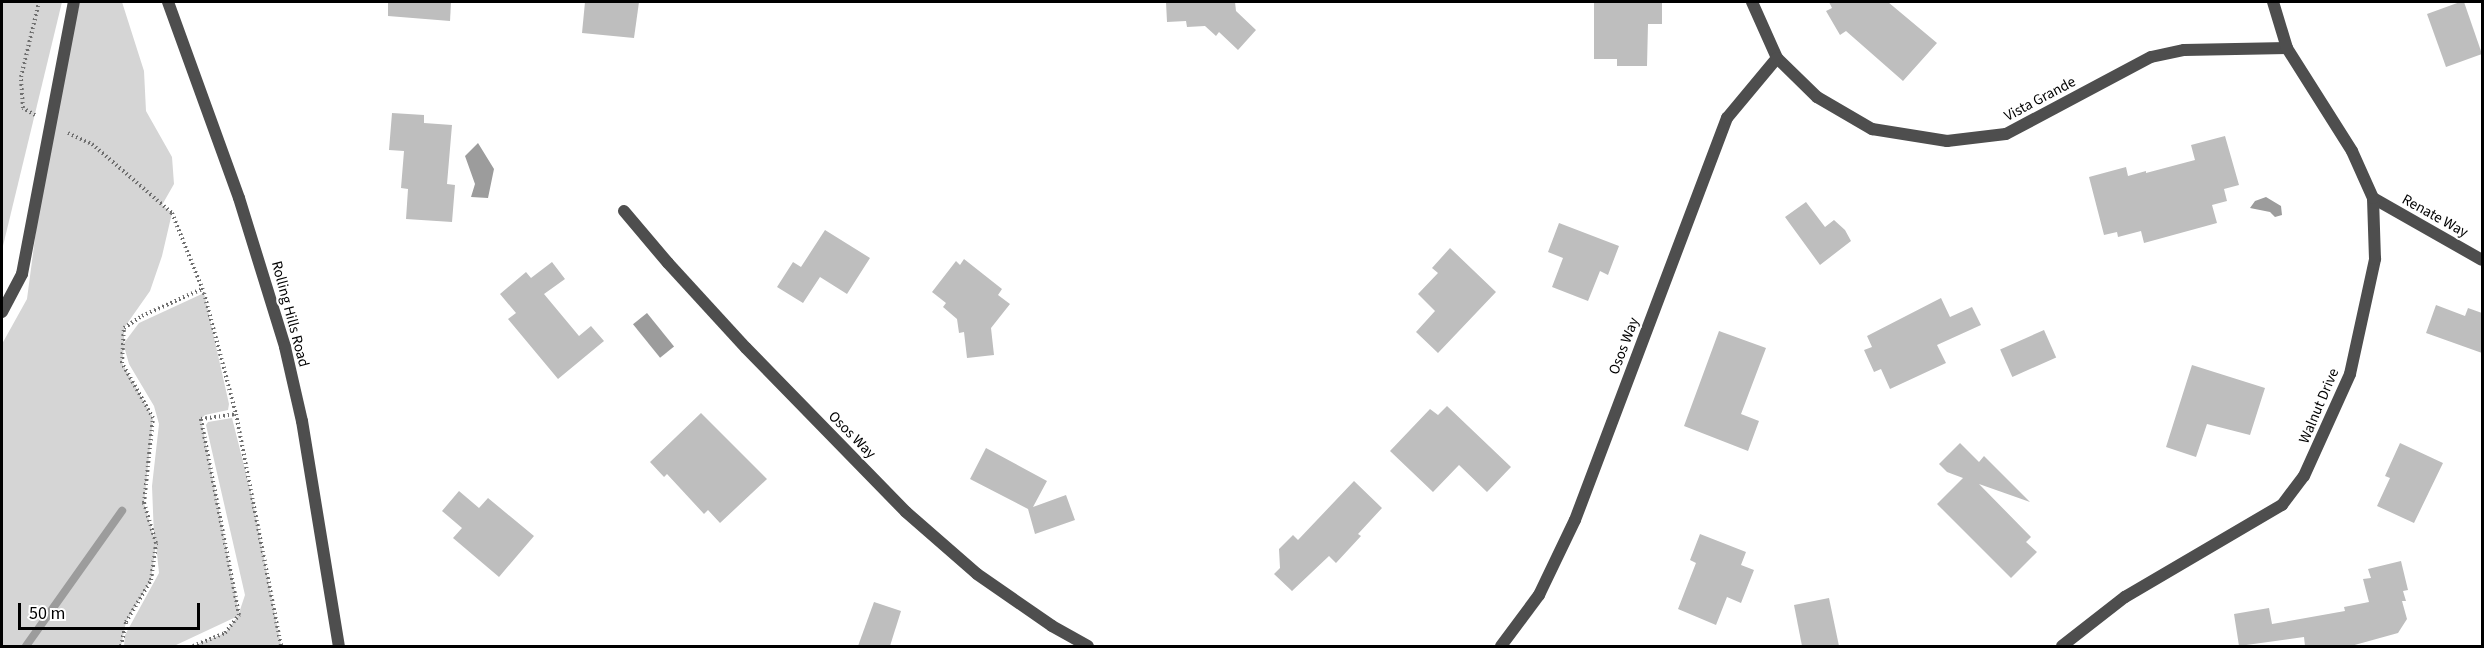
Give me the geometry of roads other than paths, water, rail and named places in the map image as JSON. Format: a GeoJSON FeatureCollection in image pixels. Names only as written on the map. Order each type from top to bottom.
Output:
{"type":"FeatureCollection","features":[{"type":"Feature","properties":{"kind":"street"},"geometry":{"type":"LineString","coordinates":[[2,312],[22,274],[74,2]]}},
{"type":"Feature","properties":{"kind":"street","name":"Rolling Hills Road"},"geometry":{"type":"LineString","coordinates":[[168,2],[253,238],[285,347],[302,421],[339,646]]}},
{"type":"Feature","properties":{"kind":"street","name":"Vista Grande"},"geometry":{"type":"LineString","coordinates":[[1752,2],[1777,58],[1817,97],[1872,129],[1947,141],[2006,134],[2151,57],[2184,50],[2287,48]]}},
{"type":"Feature","properties":{"kind":"street","name":"Walnut Drive"},"geometry":{"type":"LineString","coordinates":[[2062,646],[2125,597],[2282,505],[2304,476],[2328,428],[2350,374],[2375,259],[2373,198],[2352,151],[2287,48],[2273,2]]}},
{"type":"Feature","properties":{"kind":"street","name":"Osos Way"},"geometry":{"type":"LineString","coordinates":[[1501,646],[1539,595],[1575,520],[1727,118],[1777,58]]}},
{"type":"Feature","properties":{"kind":"street","name":"Renate Way"},"geometry":{"type":"LineString","coordinates":[[2373,198],[2482,260]]}},
{"type":"Feature","properties":{"kind":"street","name":"Osos Way"},"geometry":{"type":"LineString","coordinates":[[624,210],[668,263],[746,348],[906,512],[976,574],[1052,626],[1088,646]]}},
{"type":"Feature","properties":{"kind":"waterway"},"geometry":{"type":"LineString","coordinates":[[26,646],[122,511]]}}]}
